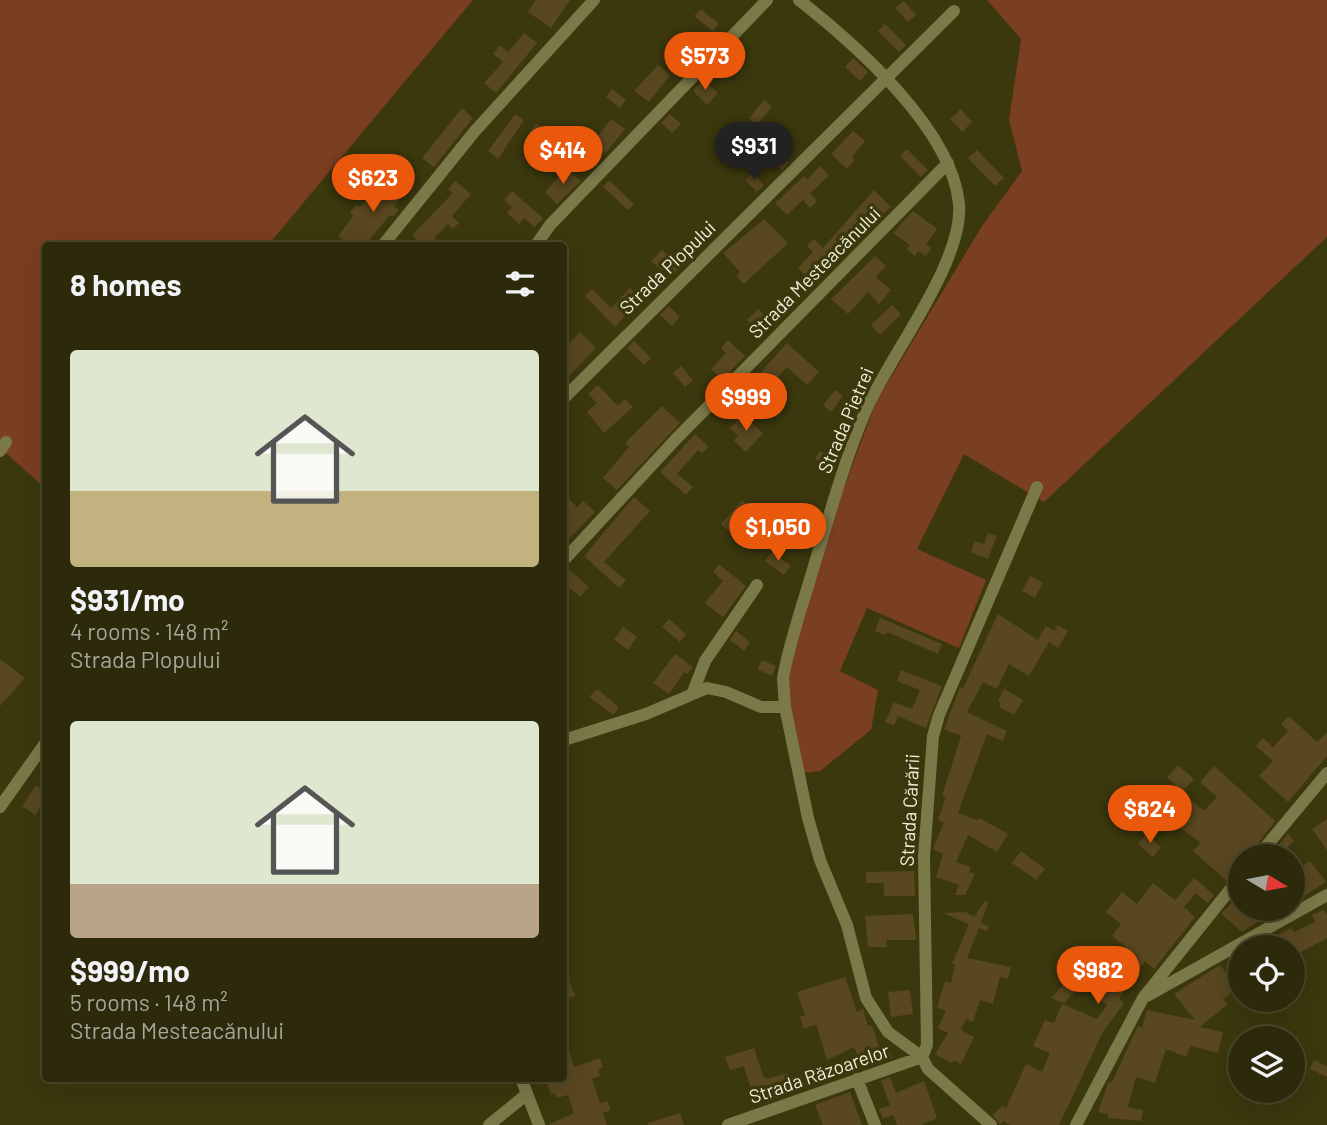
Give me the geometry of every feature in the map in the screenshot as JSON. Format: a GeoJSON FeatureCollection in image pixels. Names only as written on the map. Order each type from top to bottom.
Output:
{"type":"FeatureCollection","features":[{"type":"Feature","properties":{"kind":"street"},"geometry":{"type":"LineString","coordinates":[[385,242],[475,131],[594,0]]}},
{"type":"Feature","properties":{"kind":"street"},"geometry":{"type":"LineString","coordinates":[[538,242],[550,225],[767,0]]}},
{"type":"Feature","properties":{"kind":"street","name":"Strada Pietrei"},"geometry":{"type":"LineString","coordinates":[[799,0],[890,78],[948,163],[959,204],[953,242],[942,269],[875,391],[835,494],[785,666],[785,707],[813,839],[847,925],[866,998],[888,1032],[922,1057]]}},
{"type":"Feature","properties":{"kind":"street","name":"Strada Plopului"},"geometry":{"type":"LineString","coordinates":[[567,395],[890,78],[954,11]]}},
{"type":"Feature","properties":{"kind":"street","name":"Strada Mesteacănului"},"geometry":{"type":"LineString","coordinates":[[567,556],[677,439],[948,163]]}},
{"type":"Feature","properties":{"kind":"street","name":"Strada Cărării"},"geometry":{"type":"LineString","coordinates":[[922,1057],[927,1045],[924,856],[933,736],[939,715],[1037,487]]}},
{"type":"Feature","properties":{"kind":"street"},"geometry":{"type":"LineString","coordinates":[[693,692],[705,661],[757,585]]}},
{"type":"Feature","properties":{"kind":"street"},"geometry":{"type":"LineString","coordinates":[[567,739],[646,713],[693,692],[716,689],[753,705],[785,707]]}},
{"type":"Feature","properties":{"kind":"street"},"geometry":{"type":"LineString","coordinates":[[0,807],[42,748]]}},
{"type":"Feature","properties":{"kind":"street"},"geometry":{"type":"LineString","coordinates":[[1268,844],[1327,774]]}},
{"type":"Feature","properties":{"kind":"street"},"geometry":{"type":"LineString","coordinates":[[1081,1122],[1143,998],[1228,892]]}},
{"type":"Feature","properties":{"kind":"street"},"geometry":{"type":"LineString","coordinates":[[1143,998],[1327,895]]}},
{"type":"Feature","properties":{"kind":"street"},"geometry":{"type":"LineString","coordinates":[[922,1057],[928,1069],[991,1125]]}},
{"type":"Feature","properties":{"kind":"street","name":"Strada Răzoarelor"},"geometry":{"type":"LineString","coordinates":[[728,1125],[922,1057]]}},
{"type":"Feature","properties":{"kind":"street"},"geometry":{"type":"LineString","coordinates":[[857,1079],[875,1125]]}},
{"type":"Feature","properties":{"kind":"street"},"geometry":{"type":"LineString","coordinates":[[522,1082],[539,1125]]}},
{"type":"Feature","properties":{"kind":"street"},"geometry":{"type":"LineString","coordinates":[[489,1125],[527,1094]]}},
{"type":"Feature","properties":{"kind":"shaded area"},"geometry":{"type":"Polygon","coordinates":[[[0,0],[473,0],[271,242],[42,242],[42,485],[0,448],[0,0]]]}},
{"type":"Feature","properties":{"kind":"shaded area"},"geometry":{"type":"Polygon","coordinates":[[[987,0],[1327,0],[1327,237],[1044,502],[964,454],[917,549],[986,580],[959,648],[867,608],[840,671],[878,690],[871,730],[820,771],[803,773],[790,705],[788,672],[839,501],[876,402],[982,226],[1022,171],[1009,120],[1021,39],[987,0]]]}},
{"type":"Feature","properties":{"kind":"building"},"geometry":{"type":"Polygon","coordinates":[[[536,0],[570,0],[551,28],[528,12],[536,0]]]}},
{"type":"Feature","properties":{"kind":"building"},"geometry":{"type":"Polygon","coordinates":[[[904,1],[916,15],[908,22],[895,8],[904,1]]]}},
{"type":"Feature","properties":{"kind":"building"},"geometry":{"type":"Polygon","coordinates":[[[701,9],[719,24],[713,31],[694,16],[701,9]]]}},
{"type":"Feature","properties":{"kind":"building"},"geometry":{"type":"Polygon","coordinates":[[[885,24],[906,45],[899,52],[878,31],[885,24]]]}},
{"type":"Feature","properties":{"kind":"building"},"geometry":{"type":"Polygon","coordinates":[[[524,33],[537,43],[496,93],[484,83],[503,62],[493,54],[500,45],[508,52],[524,33]]]}},
{"type":"Feature","properties":{"kind":"building"},"geometry":{"type":"Polygon","coordinates":[[[853,58],[868,72],[860,81],[845,67],[853,58]]]}},
{"type":"Feature","properties":{"kind":"building"},"geometry":{"type":"Polygon","coordinates":[[[658,65],[670,75],[649,102],[634,91],[658,65]]]}},
{"type":"Feature","properties":{"kind":"building"},"geometry":{"type":"Polygon","coordinates":[[[703,80],[718,93],[707,105],[693,91],[703,80]]]}},
{"type":"Feature","properties":{"kind":"building"},"geometry":{"type":"Polygon","coordinates":[[[612,89],[626,100],[620,108],[606,97],[612,89]]]}},
{"type":"Feature","properties":{"kind":"building"},"geometry":{"type":"Polygon","coordinates":[[[764,100],[772,107],[757,125],[749,118],[764,100]]]}},
{"type":"Feature","properties":{"kind":"building"},"geometry":{"type":"Polygon","coordinates":[[[462,108],[473,118],[434,167],[422,158],[462,108]]]}},
{"type":"Feature","properties":{"kind":"building"},"geometry":{"type":"Polygon","coordinates":[[[961,109],[972,122],[962,132],[950,119],[961,109]]]}},
{"type":"Feature","properties":{"kind":"building"},"geometry":{"type":"Polygon","coordinates":[[[515,114],[524,120],[498,159],[488,151],[515,114]]]}},
{"type":"Feature","properties":{"kind":"building"},"geometry":{"type":"Polygon","coordinates":[[[670,114],[681,124],[672,133],[661,123],[670,114]]]}},
{"type":"Feature","properties":{"kind":"building"},"geometry":{"type":"Polygon","coordinates":[[[611,119],[625,129],[605,154],[592,144],[611,119]]]}},
{"type":"Feature","properties":{"kind":"building"},"geometry":{"type":"Polygon","coordinates":[[[536,123],[557,137],[551,146],[530,132],[536,123]]]}},
{"type":"Feature","properties":{"kind":"building"},"geometry":{"type":"Polygon","coordinates":[[[853,131],[865,141],[852,157],[855,160],[847,169],[831,154],[853,131]]]}},
{"type":"Feature","properties":{"kind":"building"},"geometry":{"type":"Polygon","coordinates":[[[770,145],[789,163],[782,170],[763,152],[770,145]]]}},
{"type":"Feature","properties":{"kind":"building"},"geometry":{"type":"Polygon","coordinates":[[[907,149],[928,170],[921,177],[900,156],[907,149]]]}},
{"type":"Feature","properties":{"kind":"building"},"geometry":{"type":"Polygon","coordinates":[[[977,150],[1004,178],[995,186],[968,158],[977,150]]]}},
{"type":"Feature","properties":{"kind":"building"},"geometry":{"type":"Polygon","coordinates":[[[820,166],[829,176],[810,193],[817,201],[810,208],[803,200],[787,215],[775,203],[804,176],[807,179],[820,166]]]}},
{"type":"Feature","properties":{"kind":"building"},"geometry":{"type":"Polygon","coordinates":[[[566,169],[581,181],[557,204],[545,192],[566,169]]]}},
{"type":"Feature","properties":{"kind":"building"},"geometry":{"type":"Polygon","coordinates":[[[752,173],[764,185],[757,192],[745,180],[752,173]]]}},
{"type":"Feature","properties":{"kind":"building"},"geometry":{"type":"Polygon","coordinates":[[[394,177],[408,189],[394,206],[399,210],[393,217],[390,215],[368,242],[346,242],[338,236],[353,216],[350,213],[356,205],[360,207],[374,190],[380,195],[394,177]]]}},
{"type":"Feature","properties":{"kind":"building"},"geometry":{"type":"Polygon","coordinates":[[[609,180],[634,204],[628,210],[603,187],[609,180]]]}},
{"type":"Feature","properties":{"kind":"building"},"geometry":{"type":"Polygon","coordinates":[[[455,181],[471,194],[452,216],[459,223],[453,229],[448,224],[434,238],[439,242],[419,242],[412,235],[453,193],[448,190],[455,181]]]}},
{"type":"Feature","properties":{"kind":"building"},"geometry":{"type":"Polygon","coordinates":[[[874,190],[891,207],[834,259],[836,261],[814,285],[798,268],[813,252],[807,246],[814,239],[823,248],[874,190]]]}},
{"type":"Feature","properties":{"kind":"building"},"geometry":{"type":"Polygon","coordinates":[[[512,191],[543,218],[535,227],[524,218],[519,224],[507,213],[512,207],[504,200],[512,191]]]}},
{"type":"Feature","properties":{"kind":"building"},"geometry":{"type":"Polygon","coordinates":[[[913,211],[937,229],[926,244],[931,248],[926,256],[918,251],[915,256],[907,250],[910,245],[893,233],[913,211]]]}},
{"type":"Feature","properties":{"kind":"building"},"geometry":{"type":"Polygon","coordinates":[[[764,219],[788,243],[744,284],[736,276],[740,272],[723,253],[764,219]]]}},
{"type":"Feature","properties":{"kind":"building"},"geometry":{"type":"Polygon","coordinates":[[[662,250],[680,267],[670,278],[651,261],[662,250]]]}},
{"type":"Feature","properties":{"kind":"building"},"geometry":{"type":"Polygon","coordinates":[[[875,256],[886,266],[876,277],[891,290],[879,304],[868,292],[848,314],[831,299],[875,256]]]}},
{"type":"Feature","properties":{"kind":"building"},"geometry":{"type":"Polygon","coordinates":[[[630,288],[640,299],[615,327],[585,296],[592,289],[611,308],[630,288]]]}},
{"type":"Feature","properties":{"kind":"building"},"geometry":{"type":"Polygon","coordinates":[[[892,305],[901,314],[880,335],[871,325],[892,305]]]}},
{"type":"Feature","properties":{"kind":"building"},"geometry":{"type":"Polygon","coordinates":[[[669,306],[680,317],[672,326],[660,315],[669,306]]]}},
{"type":"Feature","properties":{"kind":"building"},"geometry":{"type":"Polygon","coordinates":[[[758,309],[774,325],[763,336],[747,320],[758,309]]]}},
{"type":"Feature","properties":{"kind":"building"},"geometry":{"type":"Polygon","coordinates":[[[580,332],[596,348],[567,378],[567,346],[580,332]]]}},
{"type":"Feature","properties":{"kind":"building"},"geometry":{"type":"Polygon","coordinates":[[[728,340],[745,356],[722,380],[711,369],[726,353],[721,348],[728,340]]]}},
{"type":"Feature","properties":{"kind":"building"},"geometry":{"type":"Polygon","coordinates":[[[634,341],[651,358],[644,365],[627,348],[634,341]]]}},
{"type":"Feature","properties":{"kind":"building"},"geometry":{"type":"Polygon","coordinates":[[[787,343],[819,372],[807,385],[787,367],[771,384],[775,388],[769,395],[753,381],[787,343]]]}},
{"type":"Feature","properties":{"kind":"building"},"geometry":{"type":"Polygon","coordinates":[[[681,366],[693,380],[685,387],[673,373],[681,366]]]}},
{"type":"Feature","properties":{"kind":"building"},"geometry":{"type":"Polygon","coordinates":[[[598,385],[618,406],[625,399],[633,407],[604,433],[587,412],[597,403],[588,394],[598,385]]]}},
{"type":"Feature","properties":{"kind":"building"},"geometry":{"type":"Polygon","coordinates":[[[835,390],[843,396],[831,412],[823,405],[835,390]]]}},
{"type":"Feature","properties":{"kind":"building"},"geometry":{"type":"Polygon","coordinates":[[[662,406],[680,423],[617,490],[603,478],[629,447],[625,443],[662,406]]]}},
{"type":"Feature","properties":{"kind":"building"},"geometry":{"type":"Polygon","coordinates":[[[742,415],[763,433],[746,452],[734,441],[738,436],[730,428],[742,415]]]}},
{"type":"Feature","properties":{"kind":"building"},"geometry":{"type":"Polygon","coordinates":[[[695,434],[709,447],[702,453],[698,450],[677,474],[693,487],[686,495],[660,472],[695,434]]]}},
{"type":"Feature","properties":{"kind":"building"},"geometry":{"type":"Polygon","coordinates":[[[820,451],[836,462],[827,476],[819,471],[823,465],[815,459],[820,451]]]}},
{"type":"Feature","properties":{"kind":"building"},"geometry":{"type":"Polygon","coordinates":[[[567,497],[577,507],[583,501],[595,512],[567,541],[567,497]]]}},
{"type":"Feature","properties":{"kind":"building"},"geometry":{"type":"Polygon","coordinates":[[[634,497],[650,511],[604,562],[626,580],[619,588],[584,556],[634,497]]]}},
{"type":"Feature","properties":{"kind":"building"},"geometry":{"type":"Polygon","coordinates":[[[742,500],[763,519],[755,528],[752,525],[738,540],[721,524],[742,500]]]}},
{"type":"Feature","properties":{"kind":"building"},"geometry":{"type":"Polygon","coordinates":[[[988,533],[997,536],[988,559],[971,552],[975,541],[984,544],[988,533]]]}},
{"type":"Feature","properties":{"kind":"building"},"geometry":{"type":"Polygon","coordinates":[[[772,552],[791,566],[784,575],[765,561],[772,552]]]}},
{"type":"Feature","properties":{"kind":"building"},"geometry":{"type":"Polygon","coordinates":[[[719,564],[746,586],[723,617],[705,603],[723,581],[713,572],[719,564]]]}},
{"type":"Feature","properties":{"kind":"building"},"geometry":{"type":"Polygon","coordinates":[[[567,570],[589,587],[580,597],[567,586],[567,570]]]}},
{"type":"Feature","properties":{"kind":"building"},"geometry":{"type":"Polygon","coordinates":[[[1030,576],[1043,583],[1035,598],[1022,591],[1030,576]]]}},
{"type":"Feature","properties":{"kind":"building"},"geometry":{"type":"Polygon","coordinates":[[[998,614],[1038,640],[1046,626],[1054,631],[1058,625],[1068,631],[1058,648],[1049,642],[1029,676],[1009,664],[997,689],[983,682],[967,712],[1007,731],[1003,741],[987,734],[958,813],[977,820],[979,818],[1008,834],[997,852],[968,835],[956,862],[971,867],[969,872],[975,874],[965,895],[955,895],[959,885],[936,877],[943,854],[933,849],[944,822],[938,820],[946,797],[942,796],[961,736],[944,729],[960,687],[963,688],[998,614]]]}},
{"type":"Feature","properties":{"kind":"building"},"geometry":{"type":"Polygon","coordinates":[[[880,618],[942,644],[938,654],[887,632],[885,635],[875,631],[880,618]]]}},
{"type":"Feature","properties":{"kind":"building"},"geometry":{"type":"Polygon","coordinates":[[[669,619],[686,634],[680,642],[662,627],[669,619]]]}},
{"type":"Feature","properties":{"kind":"building"},"geometry":{"type":"Polygon","coordinates":[[[623,627],[637,637],[628,650],[614,640],[623,627]]]}},
{"type":"Feature","properties":{"kind":"building"},"geometry":{"type":"Polygon","coordinates":[[[736,631],[750,642],[744,651],[730,640],[736,631]]]}},
{"type":"Feature","properties":{"kind":"building"},"geometry":{"type":"Polygon","coordinates":[[[675,654],[693,667],[687,674],[684,672],[669,694],[653,683],[675,654]]]}},
{"type":"Feature","properties":{"kind":"building"},"geometry":{"type":"Polygon","coordinates":[[[0,659],[25,678],[0,706],[0,659]]]}},
{"type":"Feature","properties":{"kind":"building"},"geometry":{"type":"Polygon","coordinates":[[[762,660],[776,666],[772,676],[757,669],[762,660]]]}},
{"type":"Feature","properties":{"kind":"building"},"geometry":{"type":"Polygon","coordinates":[[[901,670],[942,686],[926,728],[898,716],[894,726],[885,722],[894,702],[912,709],[920,690],[897,681],[901,670]]]}},
{"type":"Feature","properties":{"kind":"building"},"geometry":{"type":"Polygon","coordinates":[[[597,689],[619,707],[613,715],[589,697],[597,689]]]}},
{"type":"Feature","properties":{"kind":"building"},"geometry":{"type":"Polygon","coordinates":[[[1004,689],[1023,700],[1014,715],[999,707],[1001,703],[998,701],[1004,689]]]}},
{"type":"Feature","properties":{"kind":"building"},"geometry":{"type":"Polygon","coordinates":[[[1289,716],[1317,742],[1327,733],[1327,756],[1288,802],[1259,776],[1273,761],[1256,746],[1263,738],[1273,747],[1288,731],[1281,724],[1289,716]]]}},
{"type":"Feature","properties":{"kind":"building"},"geometry":{"type":"Polygon","coordinates":[[[1178,765],[1194,779],[1182,792],[1167,777],[1178,765]]]}},
{"type":"Feature","properties":{"kind":"building"},"geometry":{"type":"Polygon","coordinates":[[[1214,766],[1275,821],[1258,844],[1228,844],[1226,880],[1193,851],[1201,843],[1179,827],[1181,824],[1170,814],[1186,796],[1204,811],[1217,797],[1200,782],[1214,766]]]}},
{"type":"Feature","properties":{"kind":"building"},"geometry":{"type":"Polygon","coordinates":[[[36,785],[42,789],[42,805],[35,815],[22,806],[36,785]]]}},
{"type":"Feature","properties":{"kind":"building"},"geometry":{"type":"Polygon","coordinates":[[[1327,819],[1327,850],[1312,829],[1327,819]]]}},
{"type":"Feature","properties":{"kind":"building"},"geometry":{"type":"Polygon","coordinates":[[[1146,834],[1161,847],[1153,857],[1138,844],[1146,834]]]}},
{"type":"Feature","properties":{"kind":"building"},"geometry":{"type":"Polygon","coordinates":[[[1288,834],[1294,841],[1291,844],[1280,844],[1288,834]]]}},
{"type":"Feature","properties":{"kind":"building"},"geometry":{"type":"Polygon","coordinates":[[[1021,851],[1045,869],[1036,880],[1012,863],[1021,851]]]}},
{"type":"Feature","properties":{"kind":"building"},"geometry":{"type":"Polygon","coordinates":[[[1310,861],[1326,882],[1306,895],[1306,864],[1310,861]]]}},
{"type":"Feature","properties":{"kind":"building"},"geometry":{"type":"Polygon","coordinates":[[[914,871],[915,896],[884,896],[884,883],[866,883],[866,872],[914,871]]]}},
{"type":"Feature","properties":{"kind":"building"},"geometry":{"type":"Polygon","coordinates":[[[1194,878],[1214,895],[1208,903],[1196,893],[1184,907],[1195,917],[1154,969],[1145,961],[1119,998],[1124,1003],[1103,1032],[1059,1125],[1011,1125],[1003,1121],[1000,1125],[993,1115],[1002,1106],[1006,1108],[1026,1064],[1042,1072],[1050,1053],[1033,1046],[1045,1020],[1054,1023],[1062,1004],[1097,1019],[1107,1005],[1088,990],[1096,980],[1099,983],[1114,962],[1120,967],[1131,951],[1112,936],[1121,924],[1106,912],[1122,892],[1137,904],[1153,883],[1175,900],[1194,878]]]}},
{"type":"Feature","properties":{"kind":"building"},"geometry":{"type":"Polygon","coordinates":[[[985,901],[988,903],[981,922],[989,927],[986,931],[979,928],[967,958],[1011,967],[1008,979],[1000,977],[993,1004],[980,1000],[973,1022],[966,1019],[961,1030],[974,1037],[961,1064],[954,1060],[952,1063],[935,1054],[948,1033],[938,1028],[946,1011],[937,1007],[945,982],[951,983],[955,964],[952,964],[969,924],[943,913],[966,912],[974,917],[985,901]]]}},
{"type":"Feature","properties":{"kind":"building"},"geometry":{"type":"Polygon","coordinates":[[[1228,906],[1228,920],[1221,914],[1228,906]]]}},
{"type":"Feature","properties":{"kind":"building"},"geometry":{"type":"Polygon","coordinates":[[[1323,910],[1327,914],[1327,938],[1305,950],[1305,935],[1277,935],[1291,928],[1294,932],[1315,922],[1312,915],[1323,910]]]}},
{"type":"Feature","properties":{"kind":"building"},"geometry":{"type":"Polygon","coordinates":[[[913,914],[916,940],[886,940],[887,947],[868,947],[865,916],[913,914]]]}},
{"type":"Feature","properties":{"kind":"building"},"geometry":{"type":"Polygon","coordinates":[[[1229,921],[1259,921],[1242,932],[1229,921]]]}},
{"type":"Feature","properties":{"kind":"building"},"geometry":{"type":"Polygon","coordinates":[[[1220,965],[1228,976],[1228,995],[1223,999],[1228,1004],[1200,1027],[1223,1032],[1218,1053],[1191,1046],[1186,1057],[1166,1049],[1155,1083],[1136,1077],[1128,1107],[1143,1110],[1141,1121],[1108,1118],[1108,1114],[1098,1112],[1108,1083],[1112,1082],[1138,1026],[1142,1028],[1147,1010],[1195,1020],[1174,994],[1220,965]]]}},
{"type":"Feature","properties":{"kind":"building"},"geometry":{"type":"Polygon","coordinates":[[[1077,970],[1087,979],[1064,1003],[1051,998],[1077,970]]]}},
{"type":"Feature","properties":{"kind":"building"},"geometry":{"type":"Polygon","coordinates":[[[567,976],[575,996],[567,998],[567,976]]]}},
{"type":"Feature","properties":{"kind":"building"},"geometry":{"type":"Polygon","coordinates":[[[845,977],[857,1012],[863,1009],[879,1047],[887,1044],[892,1058],[863,1069],[854,1047],[827,1060],[816,1024],[804,1029],[800,1017],[805,1015],[797,992],[845,977]]]}},
{"type":"Feature","properties":{"kind":"building"},"geometry":{"type":"Polygon","coordinates":[[[910,990],[913,1014],[891,1017],[888,992],[910,990]]]}},
{"type":"Feature","properties":{"kind":"building"},"geometry":{"type":"Polygon","coordinates":[[[567,1043],[574,1067],[600,1058],[603,1068],[598,1069],[600,1076],[592,1079],[600,1103],[607,1101],[611,1110],[603,1113],[607,1125],[548,1125],[574,1113],[568,1095],[557,1098],[555,1093],[551,1095],[546,1082],[567,1082],[567,1043]]]}},
{"type":"Feature","properties":{"kind":"building"},"geometry":{"type":"Polygon","coordinates":[[[754,1048],[763,1076],[767,1079],[787,1073],[797,1092],[780,1097],[778,1092],[761,1097],[760,1091],[752,1093],[744,1066],[730,1070],[725,1057],[754,1048]]]}},
{"type":"Feature","properties":{"kind":"building"},"geometry":{"type":"Polygon","coordinates":[[[1314,1060],[1327,1066],[1327,1077],[1310,1069],[1314,1060]]]}},
{"type":"Feature","properties":{"kind":"building"},"geometry":{"type":"Polygon","coordinates":[[[890,1077],[896,1093],[924,1081],[937,1118],[921,1125],[897,1125],[893,1115],[883,1119],[879,1109],[890,1105],[881,1081],[890,1077]]]}},
{"type":"Feature","properties":{"kind":"building"},"geometry":{"type":"Polygon","coordinates":[[[850,1092],[862,1125],[823,1125],[815,1105],[850,1092]]]}},
{"type":"Feature","properties":{"kind":"building"},"geometry":{"type":"Polygon","coordinates":[[[680,1113],[684,1125],[648,1125],[648,1123],[680,1113]]]}}]}
